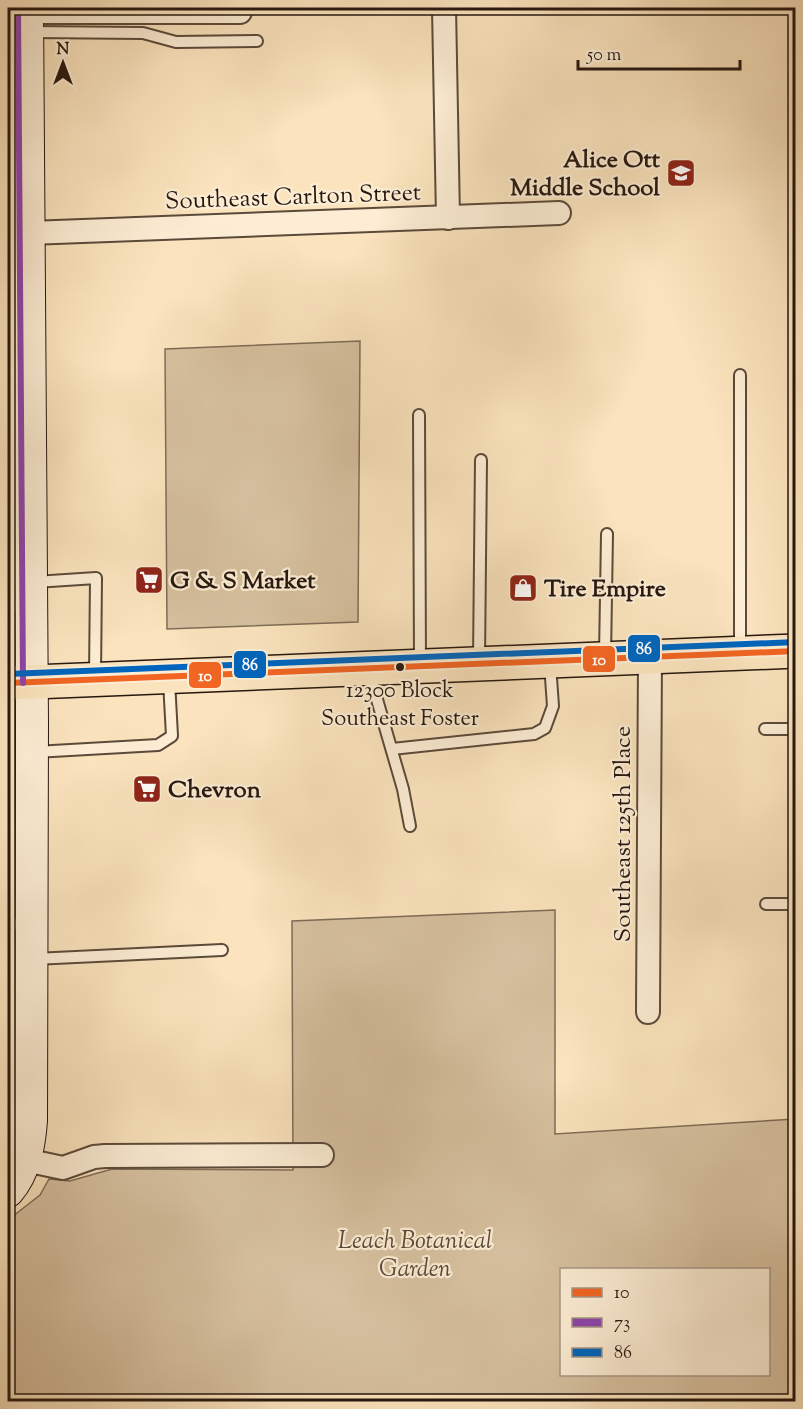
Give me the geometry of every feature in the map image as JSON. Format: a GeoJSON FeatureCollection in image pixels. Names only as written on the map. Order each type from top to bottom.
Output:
{"type":"FeatureCollection","features":[{"type":"Feature","properties":{"kind":"main road"},"geometry":{"type":"LineString","coordinates":[[8,1191],[14,1184],[25,1160],[31,1121],[31,960],[19,924],[32,752],[20,683],[23,598],[19,529],[19,374],[29,233],[23,30]]}},
{"type":"Feature","properties":{"kind":"main road"},"geometry":{"type":"LineString","coordinates":[[20,683],[795,651]]}},
{"type":"Feature","properties":{"kind":"street"},"geometry":{"type":"LineString","coordinates":[[444,8],[448,218]]}},
{"type":"Feature","properties":{"kind":"street"},"geometry":{"type":"LineString","coordinates":[[23,30],[240,12]]}},
{"type":"Feature","properties":{"kind":"street","name":"Southeast Carlton Street"},"geometry":{"type":"LineString","coordinates":[[29,233],[559,213]]}},
{"type":"Feature","properties":{"kind":"street","name":"Southeast 125th Place"},"geometry":{"type":"LineString","coordinates":[[648,1012],[650,657]]}},
{"type":"Feature","properties":{"kind":"street"},"geometry":{"type":"LineString","coordinates":[[25,1160],[63,1168],[94,1157],[105,1156],[322,1155]]}},
{"type":"Feature","properties":{"kind":"lane"},"geometry":{"type":"LineString","coordinates":[[23,30],[143,33],[176,42],[257,41]]}},
{"type":"Feature","properties":{"kind":"lane"},"geometry":{"type":"LineString","coordinates":[[740,375],[740,654]]}},
{"type":"Feature","properties":{"kind":"lane"},"geometry":{"type":"LineString","coordinates":[[419,415],[420,666]]}},
{"type":"Feature","properties":{"kind":"lane"},"geometry":{"type":"LineString","coordinates":[[479,664],[481,460]]}},
{"type":"Feature","properties":{"kind":"lane"},"geometry":{"type":"LineString","coordinates":[[604,659],[607,534]]}},
{"type":"Feature","properties":{"kind":"lane"},"geometry":{"type":"LineString","coordinates":[[23,598],[96,578],[95,680]]}},
{"type":"Feature","properties":{"kind":"lane"},"geometry":{"type":"LineString","coordinates":[[392,749],[534,734],[545,728],[553,706],[550,661]]}},
{"type":"Feature","properties":{"kind":"lane"},"geometry":{"type":"LineString","coordinates":[[368,669],[392,749],[410,826]]}},
{"type":"Feature","properties":{"kind":"lane"},"geometry":{"type":"LineString","coordinates":[[32,752],[158,745],[172,736],[169,677]]}},
{"type":"Feature","properties":{"kind":"lane"},"geometry":{"type":"LineString","coordinates":[[765,729],[795,729]]}},
{"type":"Feature","properties":{"kind":"lane"},"geometry":{"type":"LineString","coordinates":[[766,904],[795,904]]}},
{"type":"Feature","properties":{"kind":"lane"},"geometry":{"type":"LineString","coordinates":[[31,960],[222,950]]}},
{"type":"Feature","properties":{"kind":"green space"},"geometry":{"type":"Polygon","coordinates":[[[581,8],[795,8],[796,14],[581,13],[581,8]]]}},
{"type":"Feature","properties":{"kind":"green space"},"geometry":{"type":"Polygon","coordinates":[[[360,341],[358,622],[167,629],[165,349],[360,341]]]}},
{"type":"Feature","properties":{"kind":"green space","name":"Leach Botanical Garden"},"geometry":{"type":"Polygon","coordinates":[[[555,910],[555,1134],[795,1119],[795,1401],[8,1402],[8,1220],[40,1195],[49,1179],[70,1181],[112,1169],[293,1170],[292,921],[555,910]]]}},
{"type":"Feature","properties":{"kind":"transit line","name":"73"},"geometry":{"type":"LineString","coordinates":[[18,8],[23,683]]}},
{"type":"Feature","properties":{"kind":"transit line","name":"86"},"geometry":{"type":"LineString","coordinates":[[8,674],[796,642]]}},
{"type":"Feature","properties":{"kind":"transit line","name":"10"},"geometry":{"type":"LineString","coordinates":[[8,683],[796,651]]}},
{"type":"Feature","properties":{"kind":"place","name":"Alice Ott Middle School"},"geometry":{"type":"Point","coordinates":[681,173]}},
{"type":"Feature","properties":{"kind":"place","name":"G & S Market"},"geometry":{"type":"Point","coordinates":[149,580]}},
{"type":"Feature","properties":{"kind":"place","name":"Tire Empire"},"geometry":{"type":"Point","coordinates":[523,588]}},
{"type":"Feature","properties":{"kind":"place","name":"12300 Block Southeast Foster"},"geometry":{"type":"Point","coordinates":[400,667]}},
{"type":"Feature","properties":{"kind":"place","name":"Chevron"},"geometry":{"type":"Point","coordinates":[147,789]}}]}
